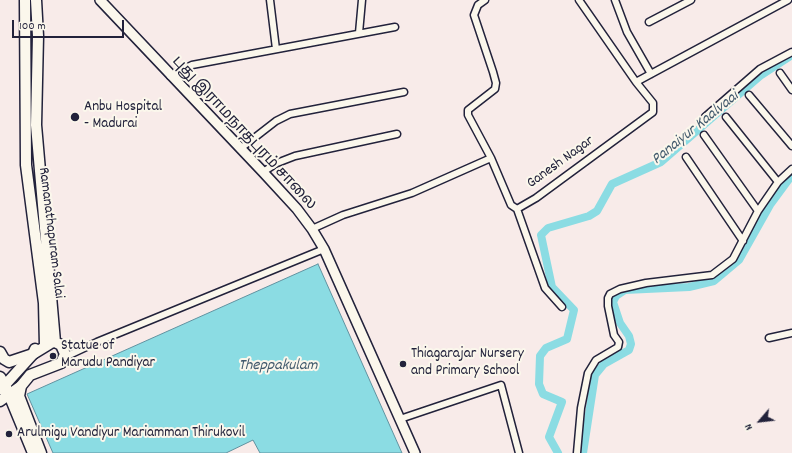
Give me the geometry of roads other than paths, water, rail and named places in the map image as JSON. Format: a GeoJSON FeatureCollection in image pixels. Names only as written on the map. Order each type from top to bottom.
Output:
{"type":"FeatureCollection","features":[{"type":"Feature","properties":{"kind":"main road","name":"Ramanathapuram Salai"},"geometry":{"type":"LineString","coordinates":[[2,384],[33,354],[44,329],[44,303],[26,165],[25,0]]}},
{"type":"Feature","properties":{"kind":"main road","name":"Ramanathapuram Salai"},"geometry":{"type":"LineString","coordinates":[[36,0],[38,36],[36,125],[54,342]]}},
{"type":"Feature","properties":{"kind":"main road","name":"புது இராமநாதபுரம் சாலை"},"geometry":{"type":"LineString","coordinates":[[100,0],[170,76],[263,172],[297,209],[312,229],[324,249],[415,453]]}},
{"type":"Feature","properties":{"kind":"main road"},"geometry":{"type":"LineString","coordinates":[[44,329],[45,346]]}},
{"type":"Feature","properties":{"kind":"main road"},"geometry":{"type":"LineString","coordinates":[[0,352],[4,359],[9,362],[33,354],[54,342],[63,347],[65,357],[61,363],[51,365],[30,374],[21,386],[0,401]]}},
{"type":"Feature","properties":{"kind":"main road"},"geometry":{"type":"LineString","coordinates":[[2,384],[10,395],[33,453]]}},
{"type":"Feature","properties":{"kind":"main road"},"geometry":{"type":"LineString","coordinates":[[21,386],[19,396],[41,453]]}},
{"type":"Feature","properties":{"kind":"street"},"geometry":{"type":"LineString","coordinates":[[270,0],[276,49]]}},
{"type":"Feature","properties":{"kind":"street"},"geometry":{"type":"LineString","coordinates":[[359,34],[362,0]]}},
{"type":"Feature","properties":{"kind":"street","name":"Ganesh Nagar"},"geometry":{"type":"LineString","coordinates":[[485,0],[478,5],[474,15],[496,83],[495,89],[468,110],[468,115],[491,158],[511,205],[517,209],[536,198],[653,112],[653,103],[636,82]]}},
{"type":"Feature","properties":{"kind":"street"},"geometry":{"type":"LineString","coordinates":[[579,0],[636,82],[788,0]]}},
{"type":"Feature","properties":{"kind":"street"},"geometry":{"type":"LineString","coordinates":[[615,0],[627,32],[651,74]]}},
{"type":"Feature","properties":{"kind":"street"},"geometry":{"type":"LineString","coordinates":[[648,22],[689,0]]}},
{"type":"Feature","properties":{"kind":"street"},"geometry":{"type":"LineString","coordinates":[[170,76],[192,65],[395,27]]}},
{"type":"Feature","properties":{"kind":"street"},"geometry":{"type":"LineString","coordinates":[[705,116],[760,69],[792,52]]}},
{"type":"Feature","properties":{"kind":"street"},"geometry":{"type":"LineString","coordinates":[[780,73],[792,90]]}},
{"type":"Feature","properties":{"kind":"street"},"geometry":{"type":"LineString","coordinates":[[240,149],[276,121],[290,114],[404,92]]}},
{"type":"Feature","properties":{"kind":"street"},"geometry":{"type":"LineString","coordinates":[[749,95],[792,146]]}},
{"type":"Feature","properties":{"kind":"street"},"geometry":{"type":"LineString","coordinates":[[726,117],[778,182]]}},
{"type":"Feature","properties":{"kind":"street"},"geometry":{"type":"LineString","coordinates":[[263,172],[277,163],[295,156],[397,134]]}},
{"type":"Feature","properties":{"kind":"street"},"geometry":{"type":"LineString","coordinates":[[704,135],[758,211]]}},
{"type":"Feature","properties":{"kind":"street"},"geometry":{"type":"LineString","coordinates":[[686,157],[743,241]]}},
{"type":"Feature","properties":{"kind":"street"},"geometry":{"type":"LineString","coordinates":[[312,229],[342,215],[412,194],[491,158]]}},
{"type":"Feature","properties":{"kind":"street"},"geometry":{"type":"LineString","coordinates":[[577,453],[581,408],[588,373],[596,360],[618,347],[619,342],[614,335],[608,306],[608,298],[610,294],[620,289],[646,283],[712,275],[733,259],[758,211],[778,182],[792,169]]}},
{"type":"Feature","properties":{"kind":"street"},"geometry":{"type":"LineString","coordinates":[[517,209],[544,288],[562,307]]}},
{"type":"Feature","properties":{"kind":"street"},"geometry":{"type":"LineString","coordinates":[[65,357],[97,342],[324,249]]}},
{"type":"Feature","properties":{"kind":"street"},"geometry":{"type":"LineString","coordinates":[[769,338],[792,333]]}},
{"type":"Feature","properties":{"kind":"street"},"geometry":{"type":"LineString","coordinates":[[400,419],[502,385],[519,453]]}},
{"type":"Feature","properties":{"kind":"water","name":"Theppakulam"},"geometry":{"type":"Polygon","coordinates":[[[318,264],[402,453],[260,453],[253,440],[226,453],[53,453],[27,394],[318,264]]]}},
{"type":"Feature","properties":{"kind":"waterway","name":"Panaiyur Kaalvaai"},"geometry":{"type":"LineString","coordinates":[[558,453],[549,437],[562,402],[543,394],[539,384],[540,356],[546,348],[567,339],[574,310],[552,287],[541,235],[548,228],[589,216],[597,211],[612,184],[661,162],[760,76],[792,55]]}},
{"type":"Feature","properties":{"kind":"waterway"},"geometry":{"type":"LineString","coordinates":[[583,453],[595,375],[604,364],[629,350],[631,344],[629,336],[620,323],[613,302],[616,296],[625,290],[689,287],[714,281],[739,260],[770,205],[792,175]]}},
{"type":"Feature","properties":{"kind":"place","name":"Anbu Hospital - Madurai"},"geometry":{"type":"Point","coordinates":[75,117]}},
{"type":"Feature","properties":{"kind":"place","name":"Statue of Marudu Pandiyar"},"geometry":{"type":"Point","coordinates":[53,356]}},
{"type":"Feature","properties":{"kind":"place","name":"Thiagarajar Nursery and Primary School"},"geometry":{"type":"Point","coordinates":[403,364]}},
{"type":"Feature","properties":{"kind":"place","name":"Arulmigu Vandiyur Mariamman Thirukovil"},"geometry":{"type":"Point","coordinates":[9,434]}}]}
